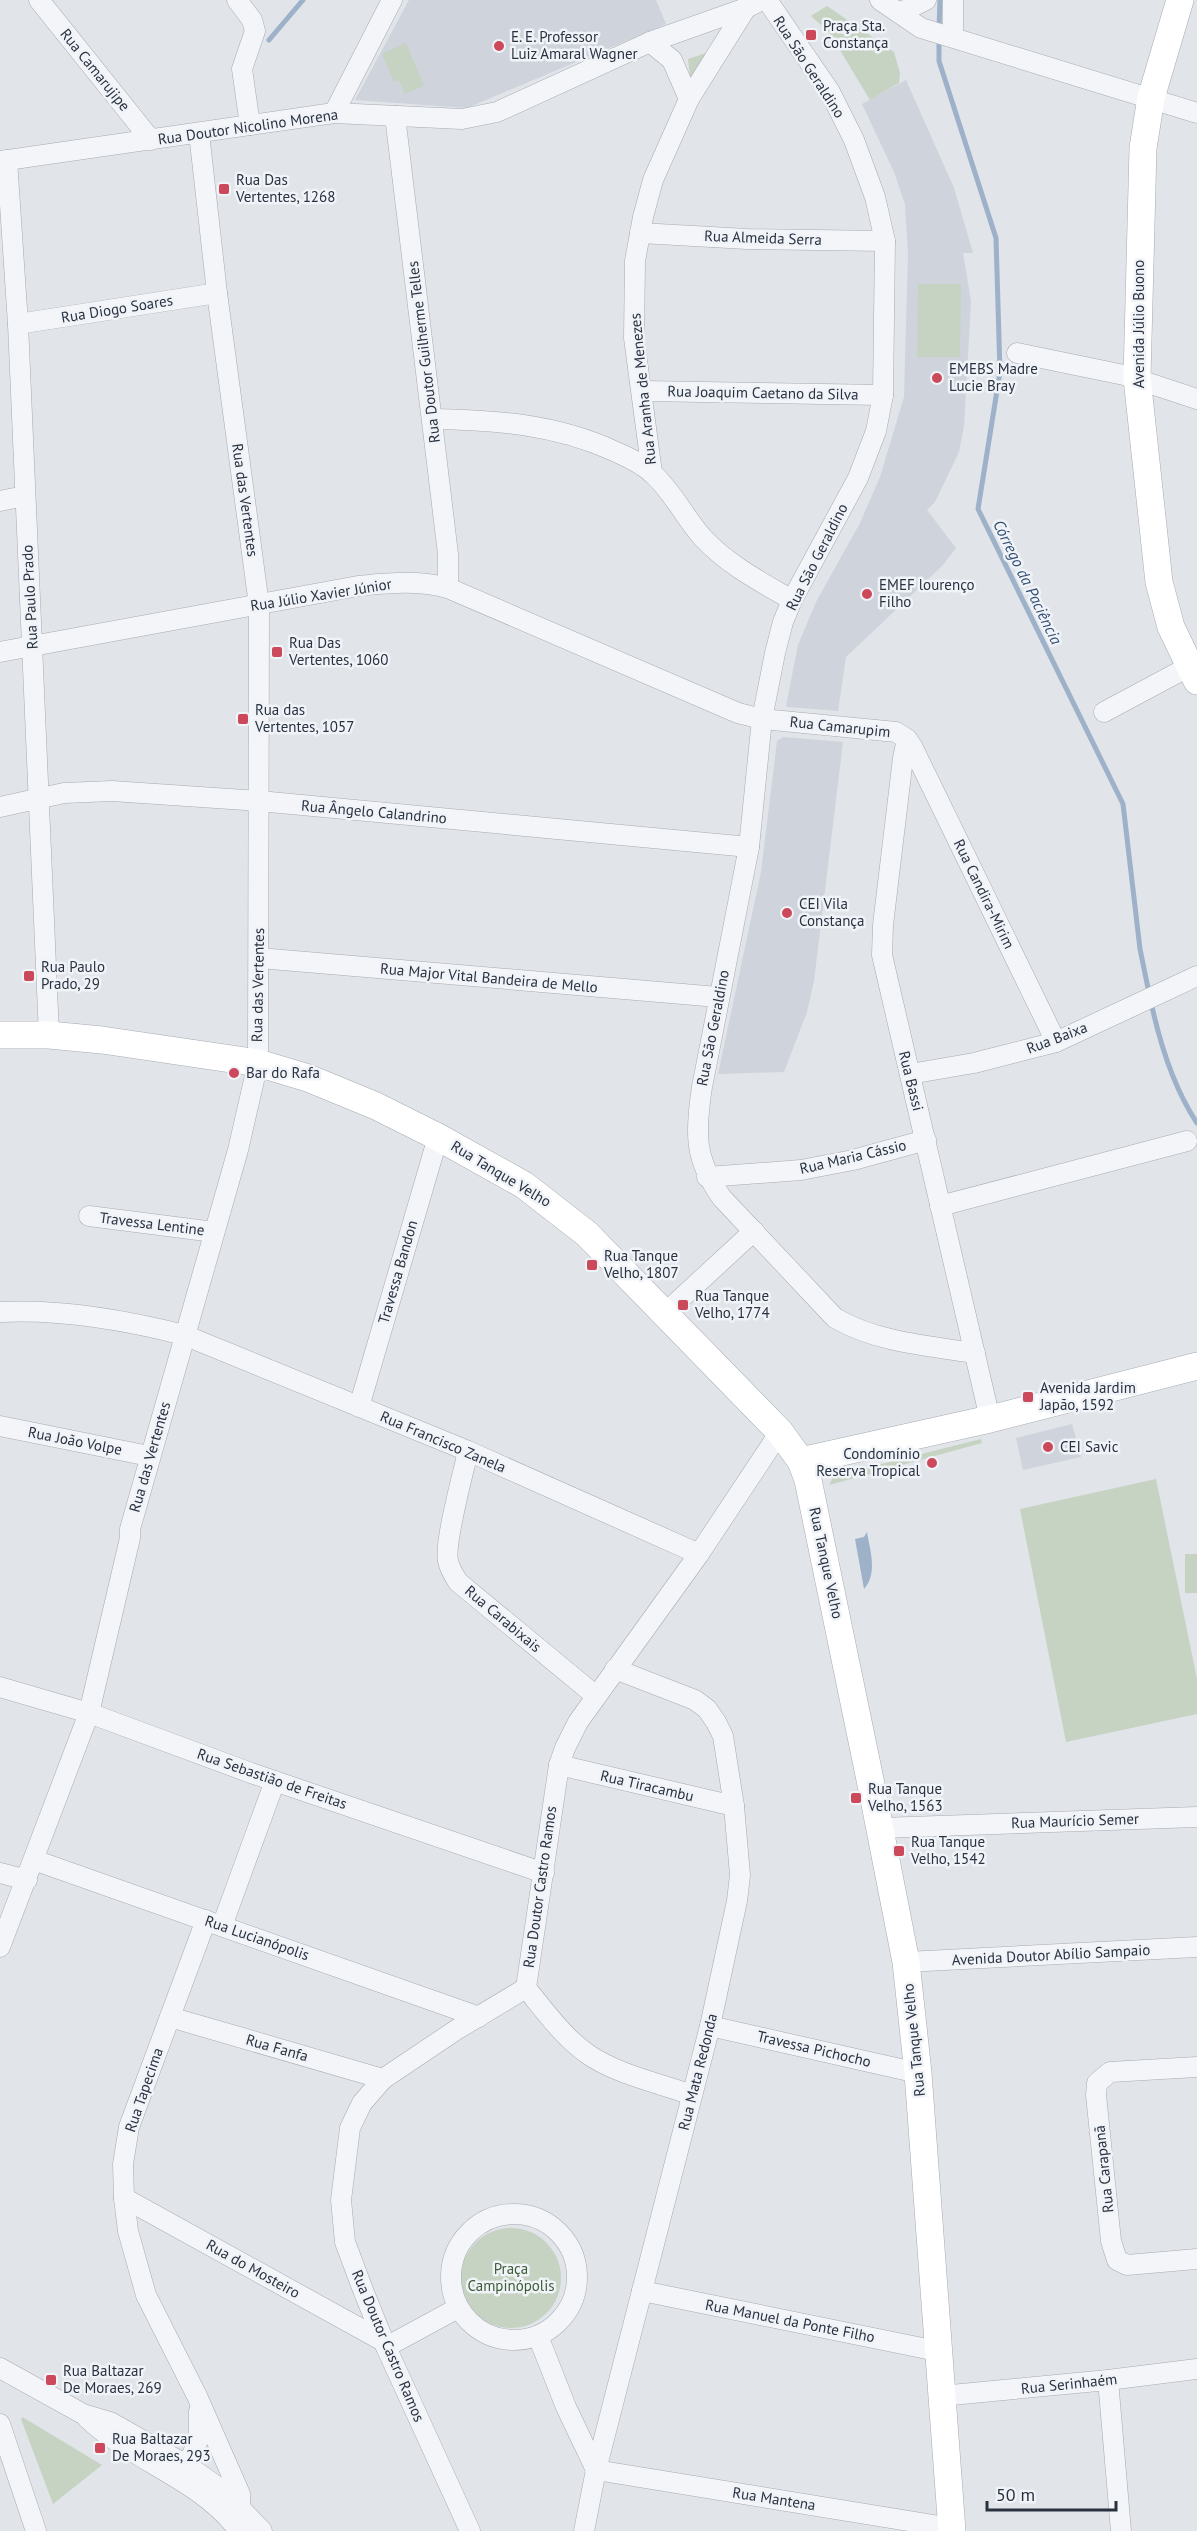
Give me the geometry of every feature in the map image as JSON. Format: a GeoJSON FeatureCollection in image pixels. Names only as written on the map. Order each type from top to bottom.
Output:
{"type":"FeatureCollection","features":[{"type":"Feature","properties":{"kind":"street","name":"Rua Camarujipe"},"geometry":{"type":"LineString","coordinates":[[39,0],[151,140]]}},
{"type":"Feature","properties":{"kind":"street"},"geometry":{"type":"LineString","coordinates":[[237,0],[252,20],[255,31],[242,69],[250,125]]}},
{"type":"Feature","properties":{"kind":"street"},"geometry":{"type":"LineString","coordinates":[[334,113],[392,0]]}},
{"type":"Feature","properties":{"kind":"street","name":"Rua São Geraldino"},"geometry":{"type":"LineString","coordinates":[[767,0],[830,92],[854,140],[875,197],[885,241],[884,395],[876,431],[858,478],[792,600],[777,646],[762,719],[749,847],[718,997],[698,1115],[698,1143],[707,1178],[722,1198],[836,1318],[853,1328],[884,1336],[975,1353]]}},
{"type":"Feature","properties":{"kind":"street"},"geometry":{"type":"LineString","coordinates":[[880,0],[913,10],[950,36],[1197,113]]}},
{"type":"Feature","properties":{"kind":"street"},"geometry":{"type":"LineString","coordinates":[[950,36],[953,0]]}},
{"type":"Feature","properties":{"kind":"street","name":"Avenida Júlio Buono"},"geometry":{"type":"LineString","coordinates":[[1180,0],[1151,98],[1143,148],[1137,378],[1159,582],[1171,627],[1194,674]]}},
{"type":"Feature","properties":{"kind":"street","name":"Rua Doutor Nicolino Morena"},"geometry":{"type":"LineString","coordinates":[[4,161],[334,113],[462,119],[497,112],[650,42],[754,4]]}},
{"type":"Feature","properties":{"kind":"street","name":"Rua Aranha de Menezes"},"geometry":{"type":"LineString","coordinates":[[652,473],[634,338],[635,261],[640,233],[653,180],[689,99],[754,4]]}},
{"type":"Feature","properties":{"kind":"street"},"geometry":{"type":"LineString","coordinates":[[650,42],[672,60],[689,99]]}},
{"type":"Feature","properties":{"kind":"street","name":"Rua Doutor Guilherme Telles"},"geometry":{"type":"LineString","coordinates":[[395,116],[448,554],[448,588]]}},
{"type":"Feature","properties":{"kind":"street","name":"Rua das Vertentes"},"geometry":{"type":"LineString","coordinates":[[0,1947],[89,1713],[130,1538],[130,1529],[238,1150],[258,1063],[259,605],[217,293],[199,133]]}},
{"type":"Feature","properties":{"kind":"street","name":"Rua Paulo Prado"},"geometry":{"type":"LineString","coordinates":[[4,161],[18,324],[49,1035]]}},
{"type":"Feature","properties":{"kind":"street","name":"Rua Almeida Serra"},"geometry":{"type":"LineString","coordinates":[[640,233],[885,241]]}},
{"type":"Feature","properties":{"kind":"street","name":"Rua Diogo Soares"},"geometry":{"type":"LineString","coordinates":[[18,324],[217,293]]}},
{"type":"Feature","properties":{"kind":"street"},"geometry":{"type":"LineString","coordinates":[[1017,353],[1137,378],[1197,399]]}},
{"type":"Feature","properties":{"kind":"street","name":"Rua Joaquim Caetano da Silva"},"geometry":{"type":"LineString","coordinates":[[643,392],[884,395]]}},
{"type":"Feature","properties":{"kind":"street"},"geometry":{"type":"LineString","coordinates":[[432,419],[489,420],[562,432],[609,449],[652,473],[703,537],[738,569],[792,600]]}},
{"type":"Feature","properties":{"kind":"street"},"geometry":{"type":"LineString","coordinates":[[0,501],[25,496]]}},
{"type":"Feature","properties":{"kind":"street","name":"Rua Júlio Xavier Júnior"},"geometry":{"type":"LineString","coordinates":[[0,651],[358,586],[404,581],[424,582],[448,588],[738,713],[762,719]]}},
{"type":"Feature","properties":{"kind":"street"},"geometry":{"type":"LineString","coordinates":[[1104,712],[1194,674]]}},
{"type":"Feature","properties":{"kind":"street","name":"Rua Camarupim"},"geometry":{"type":"LineString","coordinates":[[762,719],[896,732],[910,743]]}},
{"type":"Feature","properties":{"kind":"street","name":"Rua Candira-Mirim"},"geometry":{"type":"LineString","coordinates":[[910,743],[1056,1042]]}},
{"type":"Feature","properties":{"kind":"street","name":"Rua Bassi"},"geometry":{"type":"LineString","coordinates":[[910,743],[903,758],[883,925],[882,954],[990,1419]]}},
{"type":"Feature","properties":{"kind":"street","name":"Rua Ângelo Calandrino"},"geometry":{"type":"LineString","coordinates":[[0,807],[64,793],[100,791],[259,801],[749,847]]}},
{"type":"Feature","properties":{"kind":"street","name":"Rua Major Vital Bandeira de Mello"},"geometry":{"type":"LineString","coordinates":[[259,958],[718,997]]}},
{"type":"Feature","properties":{"kind":"street","name":"Rua Baixa"},"geometry":{"type":"LineString","coordinates":[[910,1074],[974,1062],[1056,1042],[1197,976]]}},
{"type":"Feature","properties":{"kind":"street","name":"Rua Tanque Velho"},"geometry":{"type":"LineString","coordinates":[[0,1035],[49,1035],[102,1040],[258,1063],[308,1078],[376,1106],[438,1137],[524,1185],[587,1234],[780,1432],[801,1461],[808,1480],[826,1562],[906,1962],[918,2073],[952,2529]]}},
{"type":"Feature","properties":{"kind":"street","name":"Travessa Bandon"},"geometry":{"type":"LineString","coordinates":[[358,1407],[438,1137]]}},
{"type":"Feature","properties":{"kind":"street","name":"Rua Maria Cássio"},"geometry":{"type":"LineString","coordinates":[[707,1178],[801,1170],[853,1160],[926,1140]]}},
{"type":"Feature","properties":{"kind":"street"},"geometry":{"type":"LineString","coordinates":[[940,1206],[1187,1142]]}},
{"type":"Feature","properties":{"kind":"street","name":"Travessa Lentine"},"geometry":{"type":"LineString","coordinates":[[89,1216],[214,1232]]}},
{"type":"Feature","properties":{"kind":"street"},"geometry":{"type":"LineString","coordinates":[[664,1314],[754,1231]]}},
{"type":"Feature","properties":{"kind":"street","name":"Rua Francisco Zanela"},"geometry":{"type":"LineString","coordinates":[[0,1312],[27,1310],[99,1318],[184,1335],[468,1451],[699,1554]]}},
{"type":"Feature","properties":{"kind":"street"},"geometry":{"type":"LineString","coordinates":[[801,1461],[990,1419],[1197,1366]]}},
{"type":"Feature","properties":{"kind":"street","name":"Rua João Volpe"},"geometry":{"type":"LineString","coordinates":[[0,1426],[149,1456]]}},
{"type":"Feature","properties":{"kind":"street","name":"Rua Doutor Castro Ramos"},"geometry":{"type":"LineString","coordinates":[[472,2531],[384,2344],[345,2242],[341,2200],[350,2128],[362,2103],[383,2079],[525,1988],[559,1765],[578,1722],[699,1554],[780,1432]]}},
{"type":"Feature","properties":{"kind":"street","name":"Rua Carabixais"},"geometry":{"type":"LineString","coordinates":[[468,1451],[450,1537],[447,1559],[451,1572],[458,1582],[596,1696]]}},
{"type":"Feature","properties":{"kind":"street","name":"Rua Mata Redonda"},"geometry":{"type":"LineString","coordinates":[[584,2531],[596,2470],[711,2026],[737,1901],[740,1875],[734,1806],[723,1736],[707,1709],[681,1693],[615,1669]]}},
{"type":"Feature","properties":{"kind":"street","name":"Rua Sebastião de Freitas"},"geometry":{"type":"LineString","coordinates":[[0,1687],[89,1713],[275,1781],[544,1873]]}},
{"type":"Feature","properties":{"kind":"street","name":"Rua Tiracambu"},"geometry":{"type":"LineString","coordinates":[[559,1765],[734,1806]]}},
{"type":"Feature","properties":{"kind":"street","name":"Rua Tapecima"},"geometry":{"type":"LineString","coordinates":[[237,2518],[240,2494],[197,2396],[146,2295],[128,2231],[123,2164],[129,2127],[170,2017],[214,1923],[275,1781]]}},
{"type":"Feature","properties":{"kind":"street","name":"Rua Maurício Semer"},"geometry":{"type":"LineString","coordinates":[[880,1828],[1197,1817]]}},
{"type":"Feature","properties":{"kind":"street","name":"Rua Lucianópolis"},"geometry":{"type":"LineString","coordinates":[[34,1860],[478,2017]]}},
{"type":"Feature","properties":{"kind":"street"},"geometry":{"type":"LineString","coordinates":[[0,1873],[27,1880]]}},
{"type":"Feature","properties":{"kind":"street","name":"Avenida Doutor Abílio Sampaio"},"geometry":{"type":"LineString","coordinates":[[906,1962],[1197,1947]]}},
{"type":"Feature","properties":{"kind":"street"},"geometry":{"type":"LineString","coordinates":[[525,1988],[567,2036],[588,2054],[604,2064],[692,2095]]}},
{"type":"Feature","properties":{"kind":"street","name":"Rua Fanfa"},"geometry":{"type":"LineString","coordinates":[[170,2017],[383,2079]]}},
{"type":"Feature","properties":{"kind":"street","name":"Travessa Pichocho"},"geometry":{"type":"LineString","coordinates":[[711,2026],[918,2073]]}},
{"type":"Feature","properties":{"kind":"street","name":"Rua Carapanã"},"geometry":{"type":"LineString","coordinates":[[1197,2067],[1110,2072],[1097,2083],[1096,2095],[1111,2241],[1117,2260],[1127,2265],[1197,2259]]}},
{"type":"Feature","properties":{"kind":"street","name":"Rua do Mosteiro"},"geometry":{"type":"LineString","coordinates":[[124,2198],[384,2344]]}},
{"type":"Feature","properties":{"kind":"street"},"geometry":{"type":"LineString","coordinates":[[505,2214],[525,2214],[544,2221],[561,2234],[572,2251],[577,2270],[576,2291],[568,2310],[555,2325],[538,2336],[519,2340],[501,2339],[484,2333],[469,2322],[458,2308],[452,2288],[451,2268],[457,2248],[469,2232],[486,2220],[505,2214]]}},
{"type":"Feature","properties":{"kind":"street","name":"Rua Manuel da Ponte Filho"},"geometry":{"type":"LineString","coordinates":[[642,2291],[938,2351]]}},
{"type":"Feature","properties":{"kind":"street"},"geometry":{"type":"LineString","coordinates":[[384,2344],[458,2308]]}},
{"type":"Feature","properties":{"kind":"street"},"geometry":{"type":"LineString","coordinates":[[538,2336],[566,2407],[596,2470]]}},
{"type":"Feature","properties":{"kind":"street"},"geometry":{"type":"LineString","coordinates":[[0,2368],[83,2415],[110,2422],[185,2474],[210,2480],[237,2518],[262,2531]]}},
{"type":"Feature","properties":{"kind":"street","name":"Rua Serinhaém"},"geometry":{"type":"LineString","coordinates":[[941,2396],[1197,2369]]}},
{"type":"Feature","properties":{"kind":"street"},"geometry":{"type":"LineString","coordinates":[[1108,2380],[1121,2531]]}},
{"type":"Feature","properties":{"kind":"street","name":"Rua Tapecima"},"geometry":{"type":"LineString","coordinates":[[185,2474],[199,2438],[201,2420],[197,2396]]}},
{"type":"Feature","properties":{"kind":"street"},"geometry":{"type":"LineString","coordinates":[[0,2424],[36,2531]]}},
{"type":"Feature","properties":{"kind":"street","name":"Rua Mantena"},"geometry":{"type":"LineString","coordinates":[[596,2470],[952,2529]]}},
{"type":"Feature","properties":{"kind":"shaded area","name":"E. E. Professor Luiz Amaral Wagner"},"geometry":{"type":"Polygon","coordinates":[[[409,0],[656,0],[666,24],[467,108],[355,100],[409,0]]]}},
{"type":"Feature","properties":{"kind":"shaded area"},"geometry":{"type":"Polygon","coordinates":[[[906,80],[954,188],[973,253],[963,253],[971,301],[964,426],[959,452],[935,502],[927,510],[956,548],[942,566],[846,657],[838,711],[788,707],[786,706],[798,645],[816,602],[860,523],[880,477],[904,397],[908,254],[905,204],[894,172],[862,104],[906,80]]]}},
{"type":"Feature","properties":{"kind":"shaded area","name":"CEI Vila Constança"},"geometry":{"type":"Polygon","coordinates":[[[783,737],[843,742],[814,981],[807,1012],[784,1072],[718,1074],[761,872],[777,741],[783,737]]]}},
{"type":"Feature","properties":{"kind":"shaded area","name":"CEI Savic"},"geometry":{"type":"Polygon","coordinates":[[[1072,1424],[1081,1457],[1023,1470],[1016,1438],[1072,1424]]]}},
{"type":"Feature","properties":{"kind":"green space"},"geometry":{"type":"Polygon","coordinates":[[[827,6],[894,52],[900,73],[899,83],[870,100],[829,32],[811,16],[827,6]]]}},
{"type":"Feature","properties":{"kind":"green space"},"geometry":{"type":"Polygon","coordinates":[[[406,43],[424,86],[405,94],[399,80],[394,82],[382,54],[406,43]]]}},
{"type":"Feature","properties":{"kind":"green space"},"geometry":{"type":"Polygon","coordinates":[[[712,51],[691,84],[688,59],[712,51]]]}},
{"type":"Feature","properties":{"kind":"green space"},"geometry":{"type":"Polygon","coordinates":[[[918,284],[961,284],[960,357],[917,357],[918,284]]]}},
{"type":"Feature","properties":{"kind":"green space"},"geometry":{"type":"Polygon","coordinates":[[[981,1439],[982,1443],[829,1485],[834,1476],[981,1439]]]}},
{"type":"Feature","properties":{"kind":"green space"},"geometry":{"type":"Polygon","coordinates":[[[1156,1479],[1197,1679],[1197,1714],[1066,1742],[1020,1509],[1156,1479]]]}},
{"type":"Feature","properties":{"kind":"green space"},"geometry":{"type":"Polygon","coordinates":[[[1185,1554],[1197,1554],[1197,1593],[1185,1593],[1185,1554]]]}},
{"type":"Feature","properties":{"kind":"green space","name":"Praça Campinópolis"},"geometry":{"type":"Polygon","coordinates":[[[511,2228],[530,2232],[547,2242],[557,2259],[561,2278],[557,2297],[547,2314],[530,2324],[511,2328],[492,2324],[475,2314],[465,2297],[461,2278],[465,2259],[475,2242],[492,2232],[511,2228]]]}},
{"type":"Feature","properties":{"kind":"green space"},"geometry":{"type":"Polygon","coordinates":[[[23,2417],[102,2465],[53,2504],[21,2419],[23,2417]]]}},
{"type":"Feature","properties":{"kind":"water"},"geometry":{"type":"Polygon","coordinates":[[[867,1532],[872,1569],[864,1589],[855,1539],[864,1537],[867,1532]]]}},
{"type":"Feature","properties":{"kind":"waterway"},"geometry":{"type":"LineString","coordinates":[[269,40],[303,0]]}},
{"type":"Feature","properties":{"kind":"waterway","name":"Córrego da Paciência"},"geometry":{"type":"LineString","coordinates":[[939,29],[940,0]]}},
{"type":"Feature","properties":{"kind":"waterway","name":"Córrego da Paciência"},"geometry":{"type":"LineString","coordinates":[[939,38],[939,61],[996,238],[1000,372],[978,509],[1123,804],[1140,949],[1149,993]]}},
{"type":"Feature","properties":{"kind":"waterway","name":"Córrego da Paciência"},"geometry":{"type":"LineString","coordinates":[[1151,1002],[1168,1065],[1197,1123]]}},
{"type":"Feature","properties":{"kind":"place","name":"Praça Sta. Constança"},"geometry":{"type":"Point","coordinates":[811,35]}},
{"type":"Feature","properties":{"kind":"place","name":"E. E. Professor Luiz Amaral Wagner"},"geometry":{"type":"Point","coordinates":[499,46]}},
{"type":"Feature","properties":{"kind":"place","name":"Rua Das Vertentes, 1268"},"geometry":{"type":"Point","coordinates":[224,189]}},
{"type":"Feature","properties":{"kind":"place","name":"EMEBS Madre Lucie Bray"},"geometry":{"type":"Point","coordinates":[937,378]}},
{"type":"Feature","properties":{"kind":"place","name":"EMEF lourenço Filho"},"geometry":{"type":"Point","coordinates":[867,594]}},
{"type":"Feature","properties":{"kind":"place","name":"Rua Das Vertentes, 1060"},"geometry":{"type":"Point","coordinates":[277,652]}},
{"type":"Feature","properties":{"kind":"place","name":"Rua das Vertentes, 1057"},"geometry":{"type":"Point","coordinates":[243,719]}},
{"type":"Feature","properties":{"kind":"place","name":"CEI Vila Constança"},"geometry":{"type":"Point","coordinates":[787,913]}},
{"type":"Feature","properties":{"kind":"place","name":"Rua Paulo Prado, 29"},"geometry":{"type":"Point","coordinates":[29,976]}},
{"type":"Feature","properties":{"kind":"place","name":"Bar do Rafa"},"geometry":{"type":"Point","coordinates":[234,1073]}},
{"type":"Feature","properties":{"kind":"place","name":"Rua Tanque Velho, 1807"},"geometry":{"type":"Point","coordinates":[592,1265]}},
{"type":"Feature","properties":{"kind":"place","name":"Rua Tanque Velho, 1774"},"geometry":{"type":"Point","coordinates":[683,1305]}},
{"type":"Feature","properties":{"kind":"place","name":"Avenida Jardim Japão, 1592"},"geometry":{"type":"Point","coordinates":[1028,1397]}},
{"type":"Feature","properties":{"kind":"place","name":"CEI Savic"},"geometry":{"type":"Point","coordinates":[1048,1447]}},
{"type":"Feature","properties":{"kind":"place","name":"Condomínio Reserva Tropical"},"geometry":{"type":"Point","coordinates":[932,1463]}},
{"type":"Feature","properties":{"kind":"place","name":"Rua Tanque Velho, 1563"},"geometry":{"type":"Point","coordinates":[856,1798]}},
{"type":"Feature","properties":{"kind":"place","name":"Rua Tanque Velho, 1542"},"geometry":{"type":"Point","coordinates":[899,1851]}},
{"type":"Feature","properties":{"kind":"place","name":"Rua Baltazar De Moraes, 269"},"geometry":{"type":"Point","coordinates":[51,2380]}},
{"type":"Feature","properties":{"kind":"place","name":"Rua Baltazar De Moraes, 293"},"geometry":{"type":"Point","coordinates":[100,2448]}}]}
